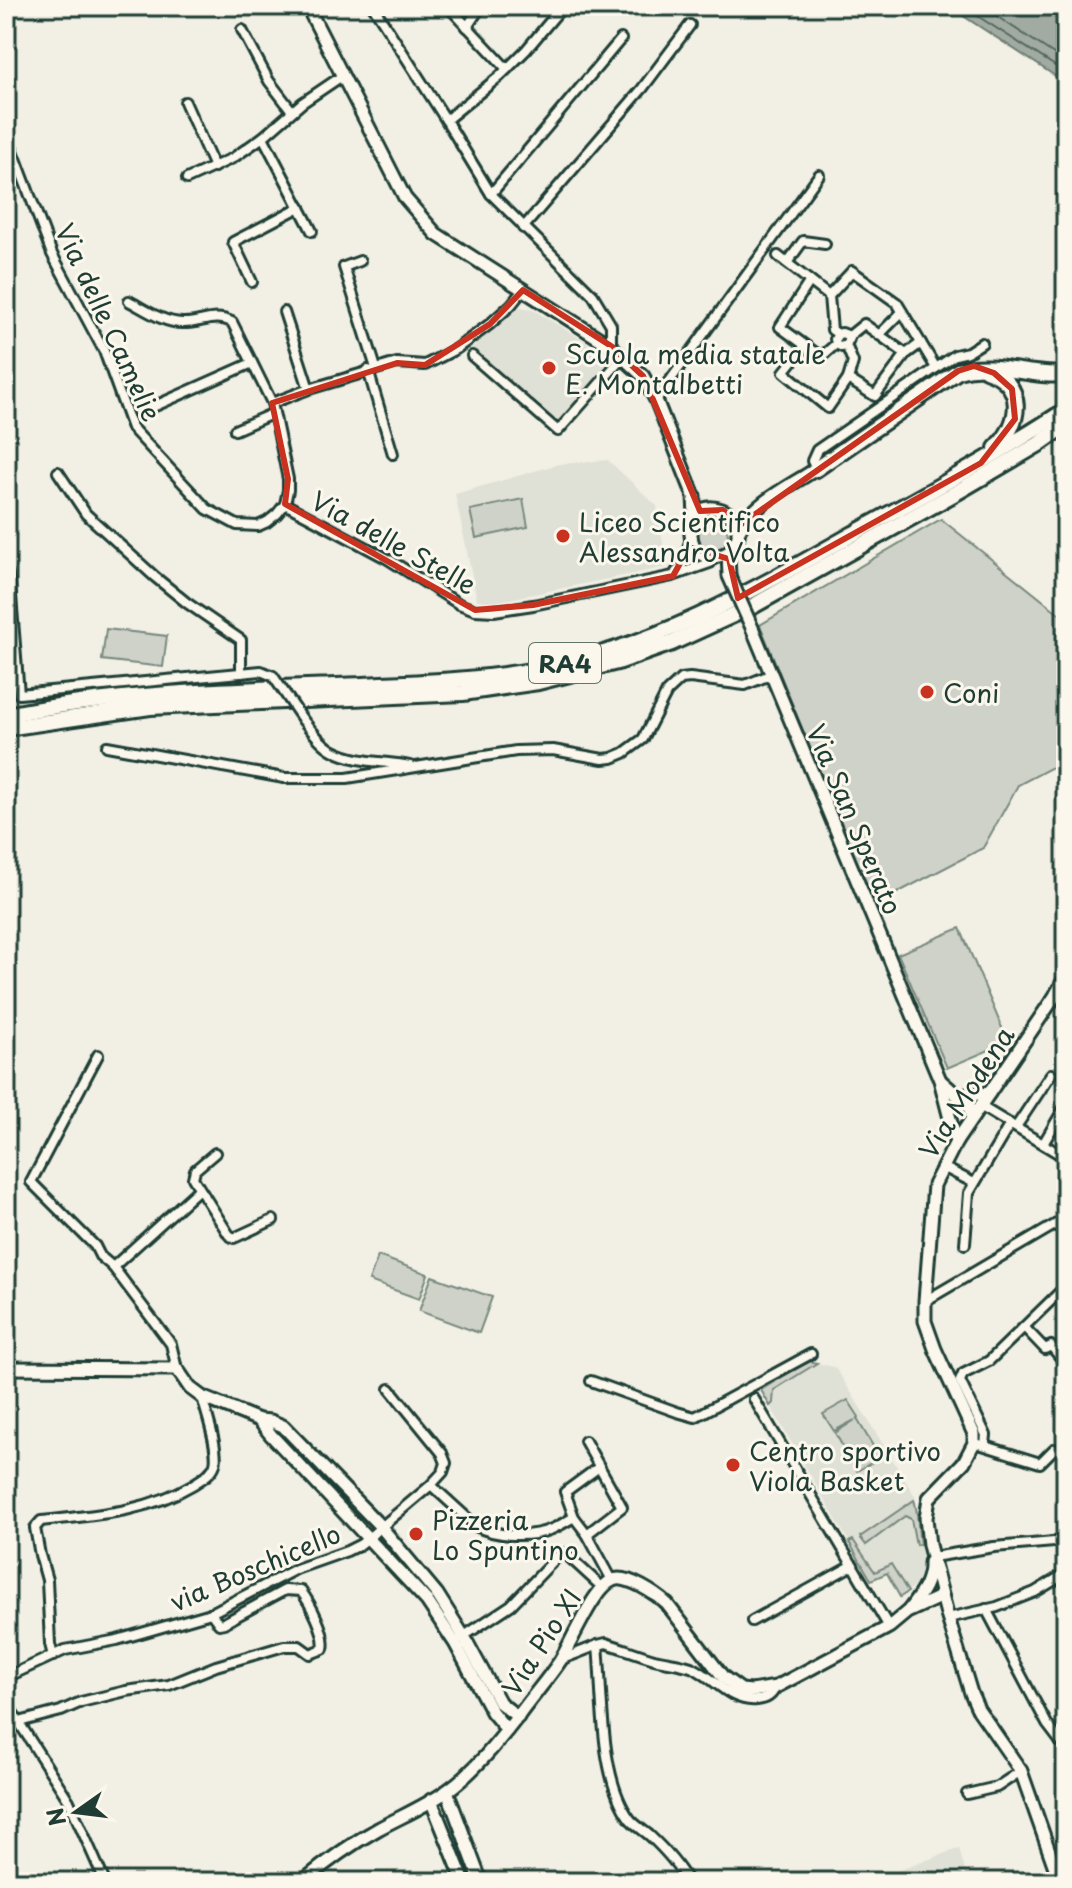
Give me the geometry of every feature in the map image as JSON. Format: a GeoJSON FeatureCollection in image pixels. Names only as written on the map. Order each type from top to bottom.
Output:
{"type":"FeatureCollection","features":[{"type":"Feature","properties":{"kind":"highway"},"geometry":{"type":"LineString","coordinates":[[816,469],[958,371],[974,366],[1066,374]]}},
{"type":"Feature","properties":{"kind":"highway"},"geometry":{"type":"LineString","coordinates":[[974,366],[994,373],[1005,381],[1012,389],[1016,404],[1015,419],[1006,438],[981,463]]}},
{"type":"Feature","properties":{"kind":"highway","name":"RA4"},"geometry":{"type":"LineString","coordinates":[[6,731],[26,718],[173,692],[459,681],[537,670],[603,653],[671,630],[751,591],[981,463],[1066,410]]}},
{"type":"Feature","properties":{"kind":"highway","name":"RA4"},"geometry":{"type":"LineString","coordinates":[[6,712],[26,718],[150,707],[463,693],[538,682],[621,661],[672,643],[753,606],[959,491],[1066,425]]}},
{"type":"Feature","properties":{"kind":"highway"},"geometry":{"type":"LineString","coordinates":[[1039,444],[1066,436]]}},
{"type":"Feature","properties":{"kind":"street"},"geometry":{"type":"LineString","coordinates":[[307,6],[405,198],[436,234],[611,346],[643,376],[656,400],[694,496],[695,517],[691,539],[699,552],[714,557],[729,576]]}},
{"type":"Feature","properties":{"kind":"street"},"geometry":{"type":"LineString","coordinates":[[373,6],[491,194],[593,295],[611,325],[611,346]]}},
{"type":"Feature","properties":{"kind":"street"},"geometry":{"type":"LineString","coordinates":[[448,6],[507,69]]}},
{"type":"Feature","properties":{"kind":"street"},"geometry":{"type":"LineString","coordinates":[[467,27],[481,6]]}},
{"type":"Feature","properties":{"kind":"street"},"geometry":{"type":"LineString","coordinates":[[446,120],[507,69],[563,6]]}},
{"type":"Feature","properties":{"kind":"street"},"geometry":{"type":"LineString","coordinates":[[523,228],[642,89],[690,25]]}},
{"type":"Feature","properties":{"kind":"street"},"geometry":{"type":"LineString","coordinates":[[242,30],[269,81],[292,111]]}},
{"type":"Feature","properties":{"kind":"street"},"geometry":{"type":"LineString","coordinates":[[491,194],[621,39]]}},
{"type":"Feature","properties":{"kind":"street"},"geometry":{"type":"LineString","coordinates":[[187,179],[233,158],[342,76]]}},
{"type":"Feature","properties":{"kind":"street"},"geometry":{"type":"LineString","coordinates":[[185,102],[214,167]]}},
{"type":"Feature","properties":{"kind":"street","name":"Via delle Camelie"},"geometry":{"type":"LineString","coordinates":[[6,132],[52,254],[104,351],[132,428],[207,509],[237,525],[258,526],[267,522],[285,504]]}},
{"type":"Feature","properties":{"kind":"street"},"geometry":{"type":"LineString","coordinates":[[263,137],[312,231]]}},
{"type":"Feature","properties":{"kind":"street"},"geometry":{"type":"LineString","coordinates":[[656,400],[819,175]]}},
{"type":"Feature","properties":{"kind":"street"},"geometry":{"type":"LineString","coordinates":[[252,282],[233,242],[300,207]]}},
{"type":"Feature","properties":{"kind":"street"},"geometry":{"type":"LineString","coordinates":[[787,263],[803,241],[825,244]]}},
{"type":"Feature","properties":{"kind":"street"},"geometry":{"type":"LineString","coordinates":[[778,256],[829,296],[832,330],[842,340],[853,362],[848,379],[828,408],[784,372],[804,347]]}},
{"type":"Feature","properties":{"kind":"street"},"geometry":{"type":"LineString","coordinates":[[360,261],[344,267],[393,454]]}},
{"type":"Feature","properties":{"kind":"street"},"geometry":{"type":"LineString","coordinates":[[829,296],[852,271],[897,303],[936,368]]}},
{"type":"Feature","properties":{"kind":"street"},"geometry":{"type":"LineString","coordinates":[[810,281],[780,327],[804,347],[821,357],[864,324],[906,354]]}},
{"type":"Feature","properties":{"kind":"street"},"geometry":{"type":"LineString","coordinates":[[235,430],[309,389],[397,363],[425,365],[456,349],[490,324],[523,290]]}},
{"type":"Feature","properties":{"kind":"street"},"geometry":{"type":"LineString","coordinates":[[129,301],[180,324],[222,317],[232,322],[273,408],[288,479],[285,504]]}},
{"type":"Feature","properties":{"kind":"street"},"geometry":{"type":"LineString","coordinates":[[284,312],[309,389]]}},
{"type":"Feature","properties":{"kind":"street"},"geometry":{"type":"LineString","coordinates":[[879,335],[902,312]]}},
{"type":"Feature","properties":{"kind":"street"},"geometry":{"type":"LineString","coordinates":[[848,379],[875,396],[906,354],[921,343]]}},
{"type":"Feature","properties":{"kind":"street"},"geometry":{"type":"LineString","coordinates":[[714,557],[734,547],[744,521],[756,509],[816,469],[812,461],[817,450],[955,355],[968,352],[982,343]]}},
{"type":"Feature","properties":{"kind":"street"},"geometry":{"type":"LineString","coordinates":[[472,356],[558,431],[623,357]]}},
{"type":"Feature","properties":{"kind":"street"},"geometry":{"type":"LineString","coordinates":[[146,410],[252,363]]}},
{"type":"Feature","properties":{"kind":"street"},"geometry":{"type":"LineString","coordinates":[[58,472],[86,514],[176,595],[241,640],[241,673]]}},
{"type":"Feature","properties":{"kind":"street"},"geometry":{"type":"LineString","coordinates":[[694,496],[712,508],[728,513],[756,509]]}},
{"type":"Feature","properties":{"kind":"street","name":"Via delle Stelle"},"geometry":{"type":"LineString","coordinates":[[285,504],[388,559],[459,604],[475,610],[494,611],[533,605],[673,576],[710,563],[714,557]]}},
{"type":"Feature","properties":{"kind":"street"},"geometry":{"type":"LineString","coordinates":[[695,517],[712,508]]}},
{"type":"Feature","properties":{"kind":"street"},"geometry":{"type":"LineString","coordinates":[[728,513],[738,532]]}},
{"type":"Feature","properties":{"kind":"street"},"geometry":{"type":"LineString","coordinates":[[673,576],[682,566],[691,539]]}},
{"type":"Feature","properties":{"kind":"street"},"geometry":{"type":"LineString","coordinates":[[729,552],[729,576]]}},
{"type":"Feature","properties":{"kind":"street"},"geometry":{"type":"LineString","coordinates":[[6,566],[19,694],[261,671],[273,676],[303,720],[334,751],[359,759],[418,768]]}},
{"type":"Feature","properties":{"kind":"street","name":"Via San Sperato"},"geometry":{"type":"LineString","coordinates":[[729,576],[940,1080],[956,1142]]}},
{"type":"Feature","properties":{"kind":"street"},"geometry":{"type":"LineString","coordinates":[[107,746],[284,778],[347,778],[516,751],[553,750],[603,759],[624,753],[643,739],[667,692],[681,679],[745,685],[770,675]]}},
{"type":"Feature","properties":{"kind":"street","name":"Via Modena"},"geometry":{"type":"LineString","coordinates":[[980,1444],[925,1321],[934,1185],[956,1142],[980,1106],[1061,999],[1066,976]]}},
{"type":"Feature","properties":{"kind":"street"},"geometry":{"type":"LineString","coordinates":[[98,1055],[31,1182],[113,1267],[171,1344],[177,1369],[190,1388],[202,1397],[259,1420],[283,1426],[381,1527],[437,1594],[492,1712],[507,1730]]}},
{"type":"Feature","properties":{"kind":"street"},"geometry":{"type":"LineString","coordinates":[[965,1244],[969,1193],[974,1183],[1051,1074]]}},
{"type":"Feature","properties":{"kind":"street"},"geometry":{"type":"LineString","coordinates":[[940,1080],[969,1106],[972,1118]]}},
{"type":"Feature","properties":{"kind":"street"},"geometry":{"type":"LineString","coordinates":[[959,1096],[989,1093]]}},
{"type":"Feature","properties":{"kind":"street"},"geometry":{"type":"LineString","coordinates":[[1043,1144],[1066,1105]]}},
{"type":"Feature","properties":{"kind":"street"},"geometry":{"type":"LineString","coordinates":[[980,1106],[1066,1158]]}},
{"type":"Feature","properties":{"kind":"street"},"geometry":{"type":"LineString","coordinates":[[949,1111],[972,1118]]}},
{"type":"Feature","properties":{"kind":"street"},"geometry":{"type":"LineString","coordinates":[[215,1153],[195,1170],[193,1178],[229,1235],[234,1238],[273,1220]]}},
{"type":"Feature","properties":{"kind":"street"},"geometry":{"type":"LineString","coordinates":[[943,1167],[974,1183]]}},
{"type":"Feature","properties":{"kind":"street"},"geometry":{"type":"LineString","coordinates":[[113,1267],[199,1189]]}},
{"type":"Feature","properties":{"kind":"street"},"geometry":{"type":"LineString","coordinates":[[925,1301],[1066,1217]]}},
{"type":"Feature","properties":{"kind":"street"},"geometry":{"type":"LineString","coordinates":[[1060,1882],[1021,1771],[978,1709],[971,1693],[942,1596],[926,1518],[929,1498],[986,1435],[960,1381],[963,1374],[989,1361],[1066,1287]]}},
{"type":"Feature","properties":{"kind":"street"},"geometry":{"type":"LineString","coordinates":[[1024,1327],[1045,1349],[1051,1346],[1066,1364]]}},
{"type":"Feature","properties":{"kind":"street"},"geometry":{"type":"LineString","coordinates":[[591,1381],[695,1417],[811,1354]]}},
{"type":"Feature","properties":{"kind":"street"},"geometry":{"type":"LineString","coordinates":[[6,1368],[177,1369]]}},
{"type":"Feature","properties":{"kind":"street"},"geometry":{"type":"LineString","coordinates":[[390,1389],[444,1458],[443,1472],[431,1485],[476,1526],[504,1535],[552,1529],[574,1517]]}},
{"type":"Feature","properties":{"kind":"street"},"geometry":{"type":"LineString","coordinates":[[105,1882],[69,1801],[11,1710],[7,1677],[53,1656],[47,1580],[35,1528],[41,1521],[124,1511],[162,1501],[210,1472],[215,1463],[215,1449],[202,1397]]}},
{"type":"Feature","properties":{"kind":"street"},"geometry":{"type":"LineString","coordinates":[[754,1399],[889,1627]]}},
{"type":"Feature","properties":{"kind":"street"},"geometry":{"type":"LineString","coordinates":[[259,1420],[427,1601],[459,1640],[500,1703],[518,1717]]}},
{"type":"Feature","properties":{"kind":"street"},"geometry":{"type":"LineString","coordinates":[[585,1441],[622,1507],[587,1534]]}},
{"type":"Feature","properties":{"kind":"street"},"geometry":{"type":"LineString","coordinates":[[980,1444],[1040,1463],[1054,1449]]}},
{"type":"Feature","properties":{"kind":"street"},"geometry":{"type":"LineString","coordinates":[[599,1467],[565,1492],[574,1517],[587,1534],[608,1584]]}},
{"type":"Feature","properties":{"kind":"street","name":"via Boschicello"},"geometry":{"type":"LineString","coordinates":[[53,1656],[65,1650],[117,1640],[211,1613],[296,1569],[347,1551],[431,1485]]}},
{"type":"Feature","properties":{"kind":"street"},"geometry":{"type":"LineString","coordinates":[[931,1551],[1066,1541]]}},
{"type":"Feature","properties":{"kind":"street"},"geometry":{"type":"LineString","coordinates":[[907,1612],[924,1589],[930,1574],[931,1551]]}},
{"type":"Feature","properties":{"kind":"street"},"geometry":{"type":"LineString","coordinates":[[459,1640],[511,1605],[561,1553],[608,1584]]}},
{"type":"Feature","properties":{"kind":"street"},"geometry":{"type":"LineString","coordinates":[[752,1621],[853,1565]]}},
{"type":"Feature","properties":{"kind":"street"},"geometry":{"type":"LineString","coordinates":[[948,1618],[997,1607],[1065,1576]]}},
{"type":"Feature","properties":{"kind":"street","name":"Via Pio XI"},"geometry":{"type":"LineString","coordinates":[[302,1882],[324,1863],[373,1832],[447,1791],[472,1770],[518,1717],[560,1660],[587,1610],[608,1584],[622,1579],[656,1594],[723,1677],[741,1690],[752,1691],[776,1687],[889,1627],[907,1612],[942,1596]]}},
{"type":"Feature","properties":{"kind":"street"},"geometry":{"type":"LineString","coordinates":[[19,1722],[61,1711],[81,1702],[169,1685],[216,1666],[284,1646],[299,1646],[310,1654],[323,1649],[325,1641],[308,1599],[301,1591],[285,1590],[224,1623],[219,1624],[211,1613]]}},
{"type":"Feature","properties":{"kind":"street"},"geometry":{"type":"LineString","coordinates":[[986,1609],[1047,1724],[1066,1749]]}},
{"type":"Feature","properties":{"kind":"street"},"geometry":{"type":"LineString","coordinates":[[560,1660],[606,1643],[688,1666],[739,1698],[765,1699],[776,1687]]}},
{"type":"Feature","properties":{"kind":"street"},"geometry":{"type":"LineString","coordinates":[[598,1645],[606,1749],[613,1785],[630,1819],[681,1868],[688,1882]]}},
{"type":"Feature","properties":{"kind":"street"},"geometry":{"type":"LineString","coordinates":[[967,1794],[997,1787],[1021,1771]]}},
{"type":"Feature","properties":{"kind":"street"},"geometry":{"type":"LineString","coordinates":[[447,1791],[481,1882]]}},
{"type":"Feature","properties":{"kind":"street"},"geometry":{"type":"LineString","coordinates":[[431,1800],[464,1882]]}},
{"type":"Feature","properties":{"kind":"highlighted area"},"geometry":{"type":"Polygon","coordinates":[[[523,290],[611,346],[643,376],[700,511],[723,510],[740,525],[958,371],[974,366],[994,373],[1012,389],[1015,419],[981,463],[738,598],[729,559],[689,547],[673,576],[533,605],[475,610],[285,504],[288,479],[272,403],[397,363],[425,365],[490,324],[523,290]]]}},
{"type":"Feature","properties":{"kind":"shaded area","name":"Scuola media statale E. Montalbetti"},"geometry":{"type":"Polygon","coordinates":[[[520,307],[532,309],[611,360],[595,377],[599,381],[559,425],[471,348],[520,307]]]}},
{"type":"Feature","properties":{"kind":"shaded area","name":"Liceo Scientifico Alessandro Volta"},"geometry":{"type":"Polygon","coordinates":[[[608,460],[657,506],[667,567],[495,602],[477,600],[455,494],[559,464],[608,460]]]}},
{"type":"Feature","properties":{"kind":"shaded area"},"geometry":{"type":"Polygon","coordinates":[[[523,499],[528,527],[476,538],[470,510],[523,499]]]}},
{"type":"Feature","properties":{"kind":"shaded area","name":"Coni"},"geometry":{"type":"Polygon","coordinates":[[[941,519],[1066,619],[1066,760],[1018,785],[983,848],[874,905],[760,625],[941,519]]]}},
{"type":"Feature","properties":{"kind":"shaded area"},"geometry":{"type":"Polygon","coordinates":[[[713,521],[724,525],[728,536],[724,547],[713,551],[702,547],[698,536],[702,525],[713,521]]]}},
{"type":"Feature","properties":{"kind":"shaded area"},"geometry":{"type":"Polygon","coordinates":[[[106,629],[167,636],[163,667],[102,660],[106,629]]]}},
{"type":"Feature","properties":{"kind":"shaded area"},"geometry":{"type":"Polygon","coordinates":[[[960,928],[1008,1042],[947,1068],[898,954],[960,928]]]}},
{"type":"Feature","properties":{"kind":"shaded area"},"geometry":{"type":"Polygon","coordinates":[[[378,1256],[428,1274],[419,1299],[369,1281],[378,1256]]]}},
{"type":"Feature","properties":{"kind":"shaded area"},"geometry":{"type":"Polygon","coordinates":[[[432,1276],[492,1297],[479,1333],[419,1311],[432,1276]]]}},
{"type":"Feature","properties":{"kind":"shaded area"},"geometry":{"type":"Polygon","coordinates":[[[808,1361],[834,1367],[839,1373],[915,1496],[924,1568],[919,1583],[900,1597],[886,1573],[871,1580],[761,1390],[808,1361]]]}},
{"type":"Feature","properties":{"kind":"shaded area"},"geometry":{"type":"Polygon","coordinates":[[[808,1361],[817,1363],[774,1390],[770,1406],[761,1390],[808,1361]]]}},
{"type":"Feature","properties":{"kind":"shaded area"},"geometry":{"type":"Polygon","coordinates":[[[848,1400],[880,1458],[857,1471],[835,1433],[855,1420],[834,1431],[823,1414],[848,1400]]]}},
{"type":"Feature","properties":{"kind":"shaded area"},"geometry":{"type":"Polygon","coordinates":[[[914,1500],[920,1544],[916,1545],[911,1519],[905,1516],[866,1545],[860,1537],[914,1500]]]}},
{"type":"Feature","properties":{"kind":"shaded area"},"geometry":{"type":"Polygon","coordinates":[[[853,1540],[875,1572],[891,1564],[908,1592],[900,1597],[887,1573],[871,1580],[849,1542],[853,1540]]]}},
{"type":"Feature","properties":{"kind":"shaded area"},"geometry":{"type":"Polygon","coordinates":[[[959,1848],[968,1882],[868,1882],[959,1848]]]}},
{"type":"Feature","properties":{"kind":"water"},"geometry":{"type":"Polygon","coordinates":[[[948,6],[1066,6],[1066,83],[948,6]]]}},
{"type":"Feature","properties":{"kind":"place","name":"Scuola media statale E. Montalbetti"},"geometry":{"type":"Point","coordinates":[549,368]}},
{"type":"Feature","properties":{"kind":"place","name":"Liceo Scientifico Alessandro Volta"},"geometry":{"type":"Point","coordinates":[563,536]}},
{"type":"Feature","properties":{"kind":"place","name":"Coni"},"geometry":{"type":"Point","coordinates":[927,692]}},
{"type":"Feature","properties":{"kind":"place","name":"Centro sportivo Viola Basket"},"geometry":{"type":"Point","coordinates":[733,1465]}},
{"type":"Feature","properties":{"kind":"place","name":"Pizzeria Lo Spuntino"},"geometry":{"type":"Point","coordinates":[416,1534]}}]}
